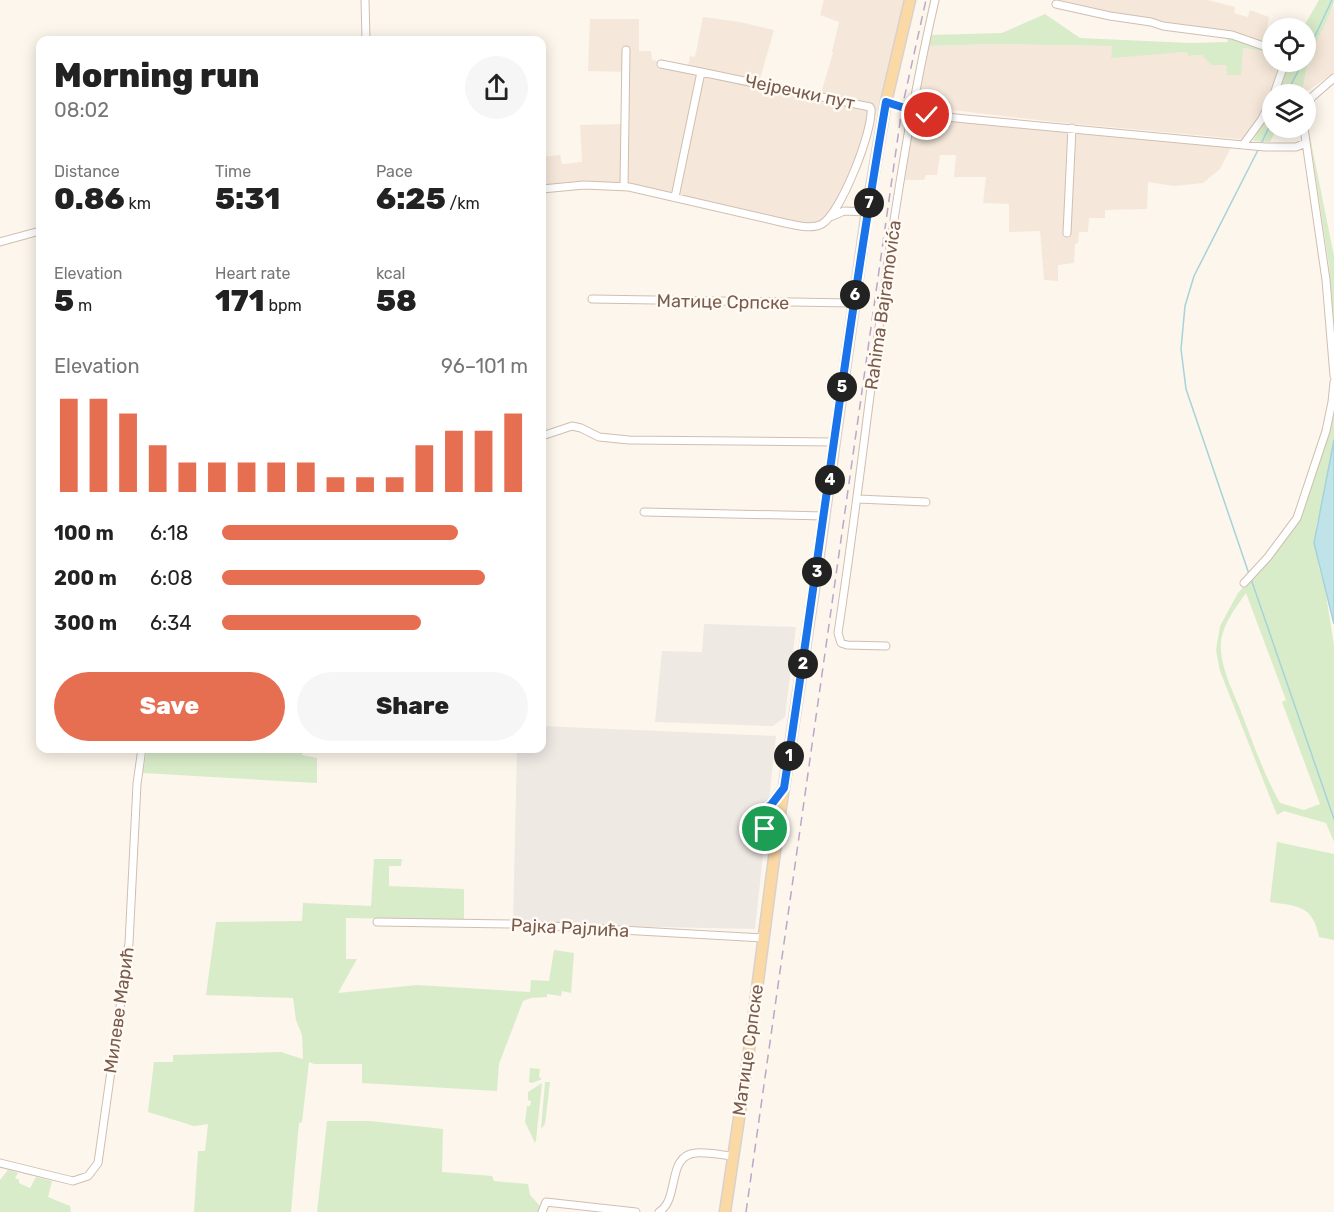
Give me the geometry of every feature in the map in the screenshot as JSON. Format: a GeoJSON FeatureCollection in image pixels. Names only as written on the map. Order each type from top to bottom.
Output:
{"type":"FeatureCollection","features":[{"type":"Feature","properties":{"kind":"main road"},"geometry":{"type":"LineString","coordinates":[[775,849],[768,833],[752,817],[771,805],[784,788],[867,212],[886,102],[910,0]]}},
{"type":"Feature","properties":{"kind":"main road","name":"Матице Српске"},"geometry":{"type":"LineString","coordinates":[[725,1212],[784,788]]}},
{"type":"Feature","properties":{"kind":"street"},"geometry":{"type":"LineString","coordinates":[[365,0],[366,36]]}},
{"type":"Feature","properties":{"kind":"street","name":"Rahima Bajramovića"},"geometry":{"type":"LineString","coordinates":[[885,646],[847,645],[841,643],[838,633],[899,188],[935,0]]}},
{"type":"Feature","properties":{"kind":"street"},"geometry":{"type":"LineString","coordinates":[[1056,4],[1164,26],[1232,36],[1262,46]]}},
{"type":"Feature","properties":{"kind":"street"},"geometry":{"type":"LineString","coordinates":[[624,186],[626,51]]}},
{"type":"Feature","properties":{"kind":"street","name":"Чејречки пут"},"geometry":{"type":"LineString","coordinates":[[661,64],[870,106],[872,112],[869,125],[854,170],[831,218]]}},
{"type":"Feature","properties":{"kind":"street"},"geometry":{"type":"LineString","coordinates":[[675,197],[701,72]]}},
{"type":"Feature","properties":{"kind":"street"},"geometry":{"type":"LineString","coordinates":[[1316,94],[1334,78]]}},
{"type":"Feature","properties":{"kind":"street"},"geometry":{"type":"LineString","coordinates":[[886,102],[912,111],[966,119],[1265,147],[1296,147],[1306,143]]}},
{"type":"Feature","properties":{"kind":"street"},"geometry":{"type":"LineString","coordinates":[[1243,144],[1262,119]]}},
{"type":"Feature","properties":{"kind":"street"},"geometry":{"type":"LineString","coordinates":[[1067,233],[1072,128]]}},
{"type":"Feature","properties":{"kind":"street"},"geometry":{"type":"LineString","coordinates":[[1305,138],[1326,280],[1334,376]]}},
{"type":"Feature","properties":{"kind":"street"},"geometry":{"type":"LineString","coordinates":[[546,189],[584,185],[624,186],[809,227],[817,226],[844,211],[867,212]]}},
{"type":"Feature","properties":{"kind":"street"},"geometry":{"type":"LineString","coordinates":[[0,242],[36,232]]}},
{"type":"Feature","properties":{"kind":"street","name":"Матице Српске"},"geometry":{"type":"LineString","coordinates":[[592,299],[854,303]]}},
{"type":"Feature","properties":{"kind":"street"},"geometry":{"type":"LineString","coordinates":[[1244,583],[1283,539],[1296,518],[1326,431],[1334,382]]}},
{"type":"Feature","properties":{"kind":"street"},"geometry":{"type":"LineString","coordinates":[[546,435],[572,426],[599,437],[679,441],[835,442]]}},
{"type":"Feature","properties":{"kind":"street"},"geometry":{"type":"LineString","coordinates":[[858,499],[926,502]]}},
{"type":"Feature","properties":{"kind":"street"},"geometry":{"type":"LineString","coordinates":[[644,512],[825,516]]}},
{"type":"Feature","properties":{"kind":"street","name":"Милеве Мaрић"},"geometry":{"type":"LineString","coordinates":[[0,1163],[73,1181],[88,1176],[98,1163],[129,943],[137,784],[141,753]]}},
{"type":"Feature","properties":{"kind":"street","name":"Рајка Рајлића"},"geometry":{"type":"LineString","coordinates":[[377,922],[505,924],[763,938]]}},
{"type":"Feature","properties":{"kind":"street"},"geometry":{"type":"LineString","coordinates":[[659,1212],[667,1204],[678,1165],[684,1157],[696,1153],[733,1156]]}},
{"type":"Feature","properties":{"kind":"street"},"geometry":{"type":"LineString","coordinates":[[542,1212],[546,1202],[636,1212]]}},
{"type":"Feature","properties":{"kind":"shaded area"},"geometry":{"type":"Polygon","coordinates":[[[824,0],[907,0],[886,90],[838,206],[816,226],[630,184],[603,182],[546,187],[546,157],[560,155],[562,164],[582,162],[580,125],[626,124],[627,72],[588,71],[590,19],[639,19],[639,51],[651,51],[652,60],[688,66],[690,56],[695,57],[703,17],[774,30],[760,79],[821,93],[833,53],[839,22],[820,15],[824,0]]]}},
{"type":"Feature","properties":{"kind":"shaded area"},"geometry":{"type":"Polygon","coordinates":[[[1055,0],[1208,0],[1235,7],[1234,13],[1248,17],[1250,10],[1269,17],[1262,18],[1262,40],[1168,24],[1160,20],[1116,16],[1055,2],[1055,0]]]}},
{"type":"Feature","properties":{"kind":"shaded area"},"geometry":{"type":"Polygon","coordinates":[[[1334,6],[1334,73],[1316,85],[1304,84],[1306,72],[1316,72],[1316,42],[1334,6]]]}},
{"type":"Feature","properties":{"kind":"shaded area"},"geometry":{"type":"Polygon","coordinates":[[[993,44],[1112,46],[1112,57],[1187,52],[1188,56],[1202,55],[1226,65],[1227,75],[1242,48],[1262,51],[1262,72],[1283,72],[1277,84],[1262,84],[1262,115],[1250,140],[1064,123],[917,106],[929,46],[993,44]]]}},
{"type":"Feature","properties":{"kind":"shaded area"},"geometry":{"type":"Polygon","coordinates":[[[913,115],[1232,146],[1220,169],[1203,183],[1174,186],[1148,182],[1147,209],[1105,210],[1105,218],[1089,218],[1088,232],[1079,232],[1078,243],[1075,244],[1074,263],[1058,265],[1058,281],[1044,280],[1040,231],[1009,232],[1009,204],[983,203],[986,177],[954,177],[956,155],[940,155],[937,175],[926,175],[924,180],[905,180],[913,115]]]}},
{"type":"Feature","properties":{"kind":"shaded area"},"geometry":{"type":"Polygon","coordinates":[[[704,624],[796,627],[785,717],[773,726],[655,722],[662,651],[702,652],[704,624]]]}},
{"type":"Feature","properties":{"kind":"shaded area"},"geometry":{"type":"Polygon","coordinates":[[[546,726],[776,736],[755,929],[513,924],[517,753],[546,753],[546,726]]]}},
{"type":"Feature","properties":{"kind":"green space"},"geometry":{"type":"Polygon","coordinates":[[[930,0],[935,0],[913,104],[909,104],[930,0]]]}},
{"type":"Feature","properties":{"kind":"green space"},"geometry":{"type":"Polygon","coordinates":[[[1319,0],[1334,0],[1316,43],[1316,18],[1309,18],[1319,0]]]}},
{"type":"Feature","properties":{"kind":"green space"},"geometry":{"type":"Polygon","coordinates":[[[1045,14],[1080,38],[1190,43],[1228,42],[1227,39],[1171,28],[1262,40],[1262,51],[1243,48],[1241,75],[1227,75],[1226,65],[1211,65],[1202,55],[1188,56],[1187,52],[1111,58],[1112,46],[993,44],[929,46],[930,35],[1002,33],[1045,14]]]}},
{"type":"Feature","properties":{"kind":"green space"},"geometry":{"type":"Polygon","coordinates":[[[1287,72],[1306,72],[1304,84],[1281,84],[1287,72]]]}},
{"type":"Feature","properties":{"kind":"green space"},"geometry":{"type":"Polygon","coordinates":[[[1262,123],[1262,138],[1272,138],[1270,142],[1253,141],[1262,123]]]}},
{"type":"Feature","properties":{"kind":"green space"},"geometry":{"type":"Polygon","coordinates":[[[1310,138],[1334,256],[1334,351],[1329,266],[1310,138]]]}},
{"type":"Feature","properties":{"kind":"green space"},"geometry":{"type":"Polygon","coordinates":[[[1334,408],[1334,454],[1316,527],[1316,543],[1334,646],[1334,842],[1326,823],[1284,811],[1277,815],[1220,671],[1216,650],[1220,626],[1238,593],[1291,531],[1325,443],[1334,408]],[[1246,593],[1228,620],[1222,635],[1223,665],[1258,756],[1280,803],[1304,810],[1320,804],[1282,702],[1286,700],[1246,593]]]}},
{"type":"Feature","properties":{"kind":"green space"},"geometry":{"type":"Polygon","coordinates":[[[146,753],[302,753],[302,755],[317,758],[317,783],[143,773],[146,753]]]}},
{"type":"Feature","properties":{"kind":"green space"},"geometry":{"type":"Polygon","coordinates":[[[1277,842],[1334,854],[1334,940],[1319,937],[1313,919],[1303,909],[1270,902],[1277,842]]]}},
{"type":"Feature","properties":{"kind":"green space"},"geometry":{"type":"Polygon","coordinates":[[[374,859],[402,859],[401,866],[389,866],[389,886],[464,889],[464,920],[346,918],[346,959],[357,959],[338,993],[417,985],[530,992],[531,980],[549,981],[554,950],[574,953],[571,993],[562,991],[561,996],[547,994],[547,997],[523,1001],[499,1064],[497,1091],[362,1083],[362,1064],[314,1064],[309,1062],[302,1122],[299,1123],[291,1212],[194,1212],[198,1151],[205,1151],[208,1124],[194,1126],[148,1112],[154,1062],[173,1062],[173,1055],[281,1052],[303,1059],[302,1035],[296,1020],[293,998],[206,995],[216,922],[302,921],[303,903],[371,906],[374,859]]]}},
{"type":"Feature","properties":{"kind":"green space"},"geometry":{"type":"Polygon","coordinates":[[[530,1068],[540,1069],[539,1077],[542,1079],[529,1082],[530,1068]]]}},
{"type":"Feature","properties":{"kind":"green space"},"geometry":{"type":"Polygon","coordinates":[[[545,1082],[550,1082],[545,1124],[541,1129],[545,1082]]]}},
{"type":"Feature","properties":{"kind":"green space"},"geometry":{"type":"Polygon","coordinates":[[[542,1083],[535,1143],[525,1122],[527,1106],[530,1106],[531,1101],[528,1100],[528,1092],[542,1083]]]}},
{"type":"Feature","properties":{"kind":"green space"},"geometry":{"type":"Polygon","coordinates":[[[327,1121],[370,1121],[443,1129],[442,1172],[492,1176],[494,1181],[528,1184],[530,1195],[540,1206],[538,1212],[317,1212],[327,1121]]]}},
{"type":"Feature","properties":{"kind":"green space"},"geometry":{"type":"Polygon","coordinates":[[[8,1170],[18,1173],[15,1178],[19,1180],[19,1183],[30,1188],[36,1177],[52,1181],[48,1197],[70,1206],[71,1212],[0,1212],[0,1180],[8,1170]]]}},
{"type":"Feature","properties":{"kind":"water"},"geometry":{"type":"Polygon","coordinates":[[[1334,440],[1334,624],[1314,543],[1334,440]]]}},
{"type":"Feature","properties":{"kind":"waterway"},"geometry":{"type":"LineString","coordinates":[[1316,34],[1332,0]]}},
{"type":"Feature","properties":{"kind":"waterway"},"geometry":{"type":"LineString","coordinates":[[1291,84],[1298,72]]}},
{"type":"Feature","properties":{"kind":"waterway"},"geometry":{"type":"LineString","coordinates":[[1261,144],[1264,138]]}},
{"type":"Feature","properties":{"kind":"waterway"},"geometry":{"type":"LineString","coordinates":[[1249,574],[1186,389],[1181,349],[1185,306],[1194,276],[1259,148]]}},
{"type":"Feature","properties":{"kind":"waterway"},"geometry":{"type":"LineString","coordinates":[[1251,579],[1334,819]]}},
{"type":"Feature","properties":{"kind":"railway"},"geometry":{"type":"LineString","coordinates":[[746,1212],[902,108],[926,0]]}},
{"type":"Feature","properties":{"kind":"route"},"geometry":{"type":"LineString","coordinates":[[765,829],[752,817],[765,811],[784,788],[873,173],[886,102],[927,115]]}}]}
